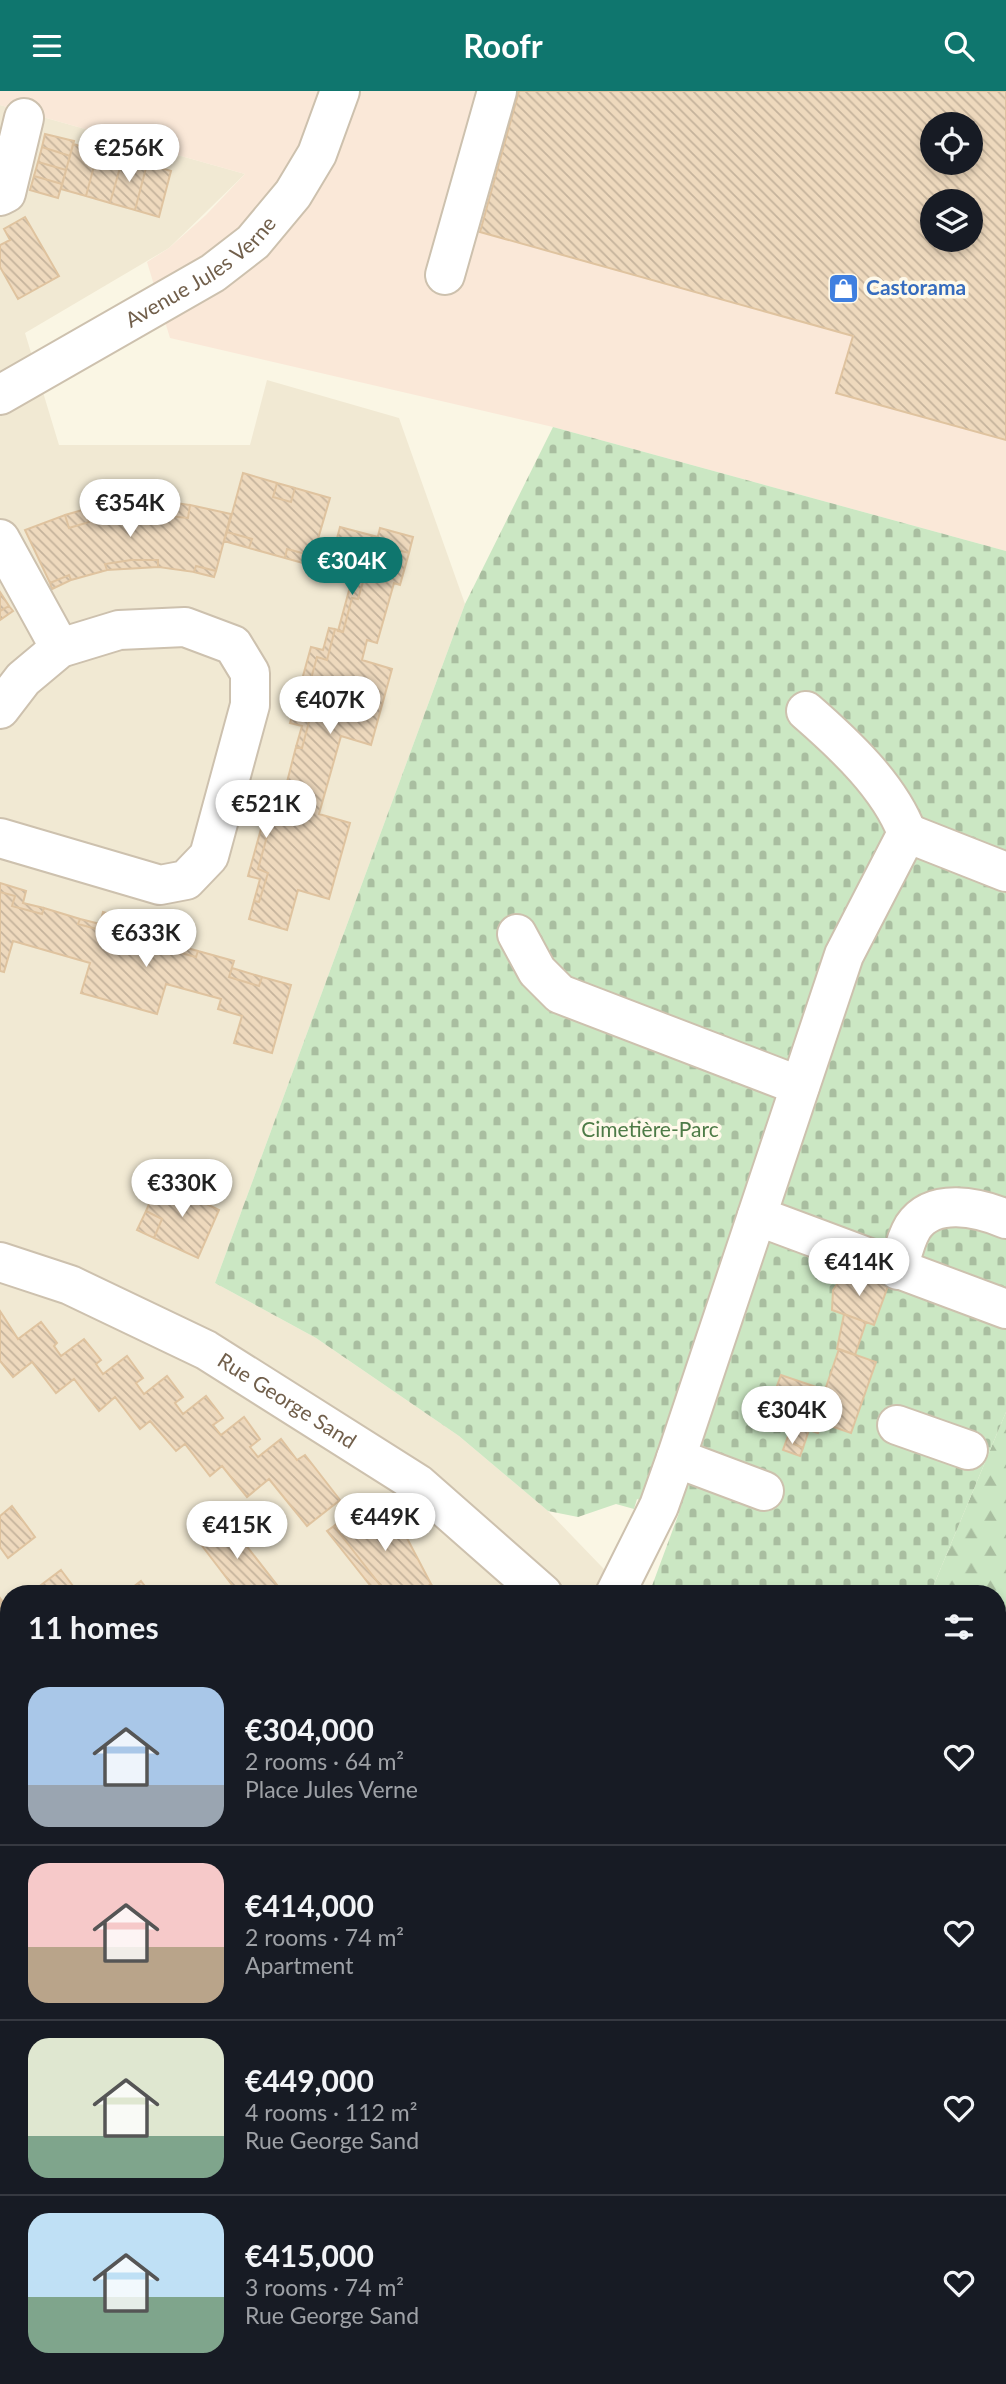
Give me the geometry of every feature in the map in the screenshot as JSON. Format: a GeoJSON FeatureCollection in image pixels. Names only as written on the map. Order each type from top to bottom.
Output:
{"type":"FeatureCollection","features":[{"type":"Feature","properties":{"kind":"street","name":"Avenue Jules Verne"},"geometry":{"type":"LineString","coordinates":[[0,395],[213,273],[253,242],[293,194],[317,154],[340,91]]}},
{"type":"Feature","properties":{"kind":"street"},"geometry":{"type":"LineString","coordinates":[[445,275],[497,91]]}},
{"type":"Feature","properties":{"kind":"street"},"geometry":{"type":"LineString","coordinates":[[0,196],[6,193],[24,118]]}},
{"type":"Feature","properties":{"kind":"street"},"geometry":{"type":"LineString","coordinates":[[0,539],[60,648]]}},
{"type":"Feature","properties":{"kind":"street"},"geometry":{"type":"LineString","coordinates":[[0,709],[23,679],[60,648],[119,630],[185,627],[233,645],[250,673],[250,705],[209,856],[186,880],[160,885],[0,838]]}},
{"type":"Feature","properties":{"kind":"street"},"geometry":{"type":"LineString","coordinates":[[620,1585],[659,1506],[844,955],[907,834],[899,810],[838,739],[806,711]]}},
{"type":"Feature","properties":{"kind":"street"},"geometry":{"type":"LineString","coordinates":[[907,834],[1006,872]]}},
{"type":"Feature","properties":{"kind":"street"},"geometry":{"type":"LineString","coordinates":[[517,934],[537,971],[560,994],[800,1086]]}},
{"type":"Feature","properties":{"kind":"street"},"geometry":{"type":"LineString","coordinates":[[898,1270],[908,1237],[915,1224],[927,1214],[944,1207],[972,1208],[1006,1219]]}},
{"type":"Feature","properties":{"kind":"street"},"geometry":{"type":"LineString","coordinates":[[757,1216],[1006,1309]]}},
{"type":"Feature","properties":{"kind":"street","name":"Rue George Sand"},"geometry":{"type":"LineString","coordinates":[[0,1262],[70,1285],[206,1350],[418,1484],[533,1585]]}},
{"type":"Feature","properties":{"kind":"street"},"geometry":{"type":"LineString","coordinates":[[897,1425],[968,1450]]}},
{"type":"Feature","properties":{"kind":"street"},"geometry":{"type":"LineString","coordinates":[[676,1458],[764,1491]]}},
{"type":"Feature","properties":{"kind":"shaded area"},"geometry":{"type":"Polygon","coordinates":[[[0,91],[1006,91],[1006,551],[553,427],[170,338],[147,262],[169,248],[206,215],[245,174],[0,105],[0,91]]]}},
{"type":"Feature","properties":{"kind":"shaded area"},"geometry":{"type":"Polygon","coordinates":[[[0,105],[245,174],[169,248],[25,333],[59,445],[250,445],[267,380],[399,418],[465,604],[215,1283],[316,1338],[459,1436],[548,1511],[619,1585],[0,1585],[0,105]]]}},
{"type":"Feature","properties":{"kind":"green space","name":"Cimetière-Parc"},"geometry":{"type":"Polygon","coordinates":[[[553,427],[1006,551],[1006,1412],[934,1585],[652,1585],[679,1513],[637,1499],[634,1509],[616,1504],[578,1517],[548,1511],[459,1436],[316,1338],[215,1283],[465,604],[553,427]]]}},
{"type":"Feature","properties":{"kind":"green space"},"geometry":{"type":"Polygon","coordinates":[[[1006,1412],[1006,1585],[934,1585],[1006,1412]]]}},
{"type":"Feature","properties":{"kind":"building","name":"Castorama"},"geometry":{"type":"Polygon","coordinates":[[[519,91],[1006,91],[1006,440],[836,393],[853,336],[480,232],[519,91]]]}},
{"type":"Feature","properties":{"kind":"building"},"geometry":{"type":"Polygon","coordinates":[[[45,134],[74,141],[70,156],[42,147],[45,134]]]}},
{"type":"Feature","properties":{"kind":"building"},"geometry":{"type":"Polygon","coordinates":[[[73,144],[98,151],[86,196],[61,189],[73,144]]]}},
{"type":"Feature","properties":{"kind":"building"},"geometry":{"type":"Polygon","coordinates":[[[42,147],[70,156],[66,170],[38,162],[42,147]]]}},
{"type":"Feature","properties":{"kind":"building"},"geometry":{"type":"Polygon","coordinates":[[[98,151],[123,157],[110,203],[86,196],[98,151]]]}},
{"type":"Feature","properties":{"kind":"building"},"geometry":{"type":"Polygon","coordinates":[[[123,157],[147,164],[135,210],[110,203],[123,157]]]}},
{"type":"Feature","properties":{"kind":"building"},"geometry":{"type":"Polygon","coordinates":[[[38,162],[66,170],[62,184],[34,176],[38,162]]]}},
{"type":"Feature","properties":{"kind":"building"},"geometry":{"type":"Polygon","coordinates":[[[147,164],[171,171],[159,217],[135,210],[147,164]]]}},
{"type":"Feature","properties":{"kind":"building"},"geometry":{"type":"Polygon","coordinates":[[[34,176],[62,184],[58,198],[30,190],[34,176]]]}},
{"type":"Feature","properties":{"kind":"building"},"geometry":{"type":"Polygon","coordinates":[[[25,217],[59,276],[18,299],[0,267],[0,245],[10,240],[4,229],[25,217]]]}},
{"type":"Feature","properties":{"kind":"building"},"geometry":{"type":"Polygon","coordinates":[[[243,473],[277,483],[273,497],[291,502],[295,488],[330,498],[313,556],[287,549],[285,558],[249,548],[252,539],[227,532],[243,473]]]}},
{"type":"Feature","properties":{"kind":"building"},"geometry":{"type":"Polygon","coordinates":[[[277,483],[295,488],[291,502],[273,497],[277,483]]]}},
{"type":"Feature","properties":{"kind":"building"},"geometry":{"type":"Polygon","coordinates":[[[127,502],[169,502],[168,516],[188,518],[190,505],[231,514],[216,571],[196,566],[194,572],[158,567],[158,560],[131,560],[105,564],[107,570],[71,580],[69,575],[50,583],[25,530],[65,515],[69,528],[89,522],[86,509],[127,502]]]}},
{"type":"Feature","properties":{"kind":"building"},"geometry":{"type":"Polygon","coordinates":[[[169,502],[190,505],[188,518],[168,516],[169,502]]]}},
{"type":"Feature","properties":{"kind":"building"},"geometry":{"type":"Polygon","coordinates":[[[86,509],[89,522],[69,528],[65,515],[86,509]]]}},
{"type":"Feature","properties":{"kind":"building"},"geometry":{"type":"Polygon","coordinates":[[[340,527],[378,537],[376,544],[409,553],[400,585],[394,583],[377,643],[367,640],[362,660],[392,669],[371,745],[341,736],[319,814],[350,823],[329,899],[298,890],[287,930],[249,919],[254,901],[259,902],[268,873],[258,869],[274,811],[284,814],[292,783],[287,782],[296,747],[302,748],[310,718],[301,715],[317,657],[327,660],[335,629],[343,632],[352,598],[358,599],[365,575],[330,565],[340,527]]]}},
{"type":"Feature","properties":{"kind":"building"},"geometry":{"type":"Polygon","coordinates":[[[380,528],[413,537],[409,553],[376,544],[380,528]]]}},
{"type":"Feature","properties":{"kind":"building"},"geometry":{"type":"Polygon","coordinates":[[[227,532],[252,539],[249,548],[224,541],[227,532]]]}},
{"type":"Feature","properties":{"kind":"building"},"geometry":{"type":"Polygon","coordinates":[[[287,549],[313,556],[310,565],[285,558],[287,549]]]}},
{"type":"Feature","properties":{"kind":"building"},"geometry":{"type":"Polygon","coordinates":[[[158,560],[158,567],[107,570],[105,564],[158,560]]]}},
{"type":"Feature","properties":{"kind":"building"},"geometry":{"type":"Polygon","coordinates":[[[196,566],[216,571],[214,577],[194,572],[196,566]]]}},
{"type":"Feature","properties":{"kind":"building"},"geometry":{"type":"Polygon","coordinates":[[[354,572],[365,575],[358,599],[352,598],[343,632],[338,631],[354,572]]]}},
{"type":"Feature","properties":{"kind":"building"},"geometry":{"type":"Polygon","coordinates":[[[69,575],[71,580],[52,589],[50,583],[69,575]]]}},
{"type":"Feature","properties":{"kind":"building"},"geometry":{"type":"Polygon","coordinates":[[[0,592],[9,606],[0,611],[0,592]]]}},
{"type":"Feature","properties":{"kind":"building"},"geometry":{"type":"Polygon","coordinates":[[[9,606],[13,611],[0,620],[0,611],[9,606]]]}},
{"type":"Feature","properties":{"kind":"building"},"geometry":{"type":"Polygon","coordinates":[[[329,628],[335,629],[327,660],[317,657],[301,715],[310,718],[302,748],[296,747],[302,726],[290,723],[311,647],[323,650],[329,628]]]}},
{"type":"Feature","properties":{"kind":"building"},"geometry":{"type":"Polygon","coordinates":[[[287,782],[292,783],[284,814],[274,811],[258,869],[268,873],[259,902],[254,901],[260,879],[248,876],[269,800],[281,803],[287,782]]]}},
{"type":"Feature","properties":{"kind":"building"},"geometry":{"type":"Polygon","coordinates":[[[0,883],[26,891],[23,903],[44,908],[42,914],[12,906],[15,896],[0,892],[0,883]]]}},
{"type":"Feature","properties":{"kind":"building"},"geometry":{"type":"Polygon","coordinates":[[[0,892],[15,896],[12,906],[42,914],[44,908],[80,919],[78,924],[108,932],[111,923],[169,939],[166,949],[196,957],[198,951],[234,961],[229,977],[259,986],[262,977],[291,985],[272,1053],[234,1043],[242,1016],[218,1009],[221,999],[166,984],[157,1014],[81,993],[90,963],[13,941],[4,972],[0,971],[0,892]]]}},
{"type":"Feature","properties":{"kind":"building"},"geometry":{"type":"Polygon","coordinates":[[[103,912],[180,934],[176,945],[198,951],[196,957],[166,949],[169,939],[111,923],[108,932],[78,924],[80,919],[100,924],[103,912]]]}},
{"type":"Feature","properties":{"kind":"building"},"geometry":{"type":"Polygon","coordinates":[[[232,968],[262,977],[259,986],[229,977],[232,968]]]}},
{"type":"Feature","properties":{"kind":"building"},"geometry":{"type":"Polygon","coordinates":[[[159,1181],[219,1210],[198,1258],[154,1238],[162,1219],[146,1211],[159,1181]]]}},
{"type":"Feature","properties":{"kind":"building"},"geometry":{"type":"Polygon","coordinates":[[[146,1211],[162,1219],[154,1238],[137,1230],[146,1211]]]}},
{"type":"Feature","properties":{"kind":"building"},"geometry":{"type":"Polygon","coordinates":[[[844,1274],[863,1282],[866,1275],[889,1283],[874,1325],[832,1310],[833,1290],[844,1274]]]}},
{"type":"Feature","properties":{"kind":"building"},"geometry":{"type":"Polygon","coordinates":[[[0,1311],[18,1339],[41,1322],[57,1343],[54,1346],[61,1356],[84,1339],[101,1360],[96,1364],[103,1374],[127,1356],[143,1378],[136,1383],[144,1394],[167,1376],[183,1397],[175,1403],[183,1414],[206,1396],[223,1418],[213,1425],[221,1435],[244,1417],[260,1439],[250,1447],[258,1457],[281,1439],[297,1460],[305,1455],[340,1500],[307,1526],[269,1479],[247,1497],[222,1466],[210,1476],[185,1444],[176,1451],[150,1421],[140,1429],[115,1397],[99,1411],[74,1379],[56,1393],[32,1362],[13,1377],[0,1361],[0,1311]]]}},
{"type":"Feature","properties":{"kind":"building"},"geometry":{"type":"Polygon","coordinates":[[[844,1314],[866,1322],[855,1355],[837,1349],[844,1314]]]}},
{"type":"Feature","properties":{"kind":"building"},"geometry":{"type":"Polygon","coordinates":[[[839,1349],[876,1362],[851,1433],[822,1423],[818,1433],[809,1430],[803,1448],[794,1444],[790,1437],[793,1428],[799,1430],[806,1409],[773,1397],[781,1375],[825,1390],[839,1349]]]}},
{"type":"Feature","properties":{"kind":"building"},"geometry":{"type":"Polygon","coordinates":[[[791,1428],[794,1444],[803,1448],[800,1456],[783,1450],[791,1428]]]}},
{"type":"Feature","properties":{"kind":"building"},"geometry":{"type":"Polygon","coordinates":[[[12,1506],[35,1537],[8,1558],[0,1547],[0,1516],[12,1506]]]}},
{"type":"Feature","properties":{"kind":"building"},"geometry":{"type":"Polygon","coordinates":[[[349,1514],[398,1521],[431,1584],[380,1585],[334,1526],[349,1514]]]}},
{"type":"Feature","properties":{"kind":"building"},"geometry":{"type":"Polygon","coordinates":[[[224,1517],[277,1585],[232,1585],[196,1538],[224,1517]]]}},
{"type":"Feature","properties":{"kind":"building"},"geometry":{"type":"Polygon","coordinates":[[[334,1526],[380,1585],[370,1585],[327,1531],[334,1526]]]}},
{"type":"Feature","properties":{"kind":"building"},"geometry":{"type":"Polygon","coordinates":[[[61,1570],[72,1585],[41,1585],[61,1570]]]}},
{"type":"Feature","properties":{"kind":"place","name":"Castorama"},"geometry":{"type":"Point","coordinates":[843,288]}}]}
